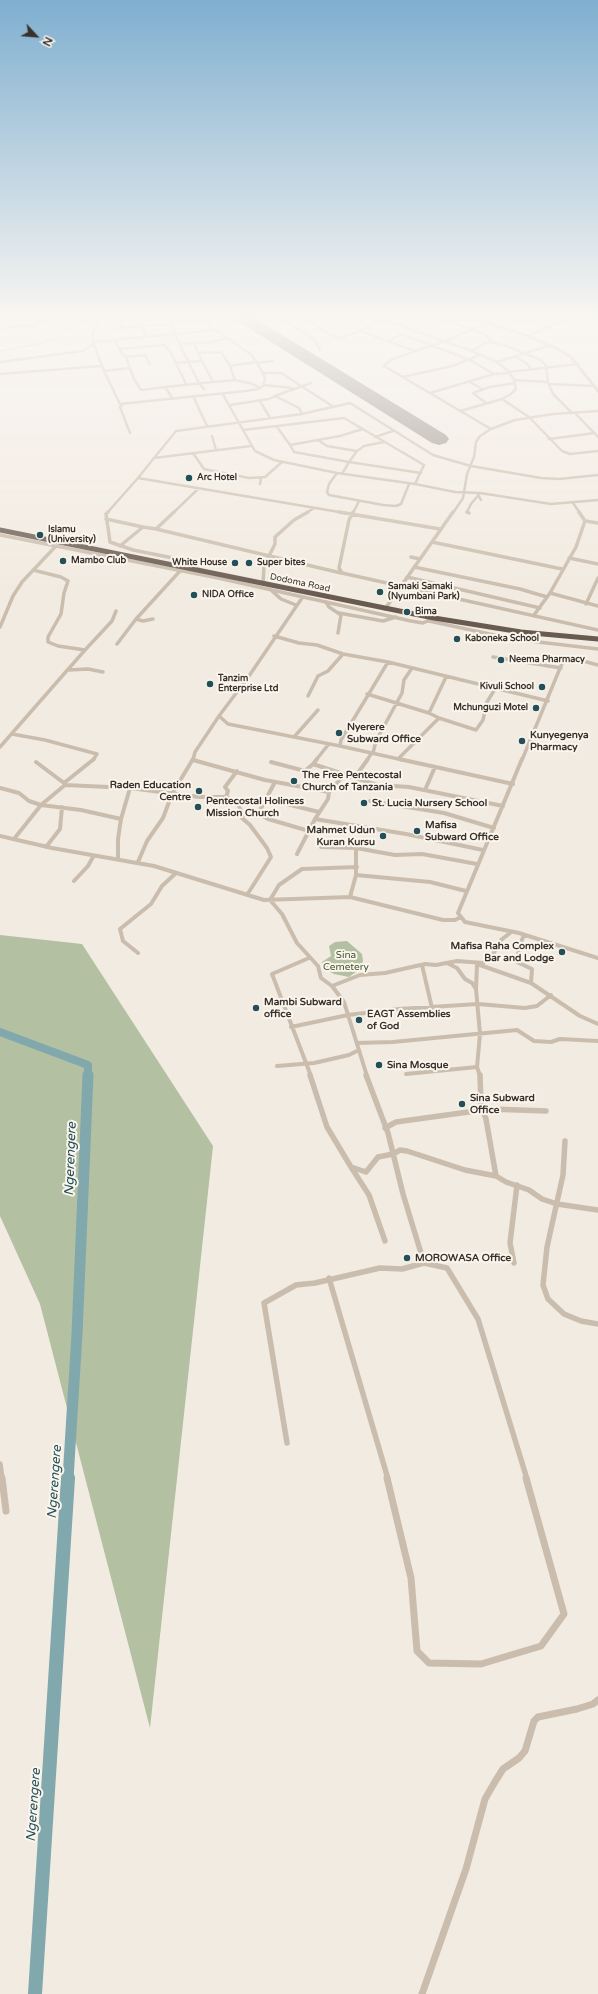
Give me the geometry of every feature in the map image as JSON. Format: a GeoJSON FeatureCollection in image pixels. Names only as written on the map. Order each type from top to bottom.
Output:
{"type":"FeatureCollection","features":[{"type":"Feature","properties":{"kind":"highway","name":"Dodoma Road"},"geometry":{"type":"LineString","coordinates":[[0,530],[263,584],[386,607],[431,620],[598,641]]}},
{"type":"Feature","properties":{"kind":"street"},"geometry":{"type":"LineString","coordinates":[[122,412],[130,433]]}},
{"type":"Feature","properties":{"kind":"street"},"geometry":{"type":"LineString","coordinates":[[200,412],[207,426]]}},
{"type":"Feature","properties":{"kind":"street"},"geometry":{"type":"LineString","coordinates":[[234,412],[251,446],[261,456],[282,462],[342,474],[415,484],[465,493],[551,504],[598,500]]}},
{"type":"Feature","properties":{"kind":"street"},"geometry":{"type":"LineString","coordinates":[[267,412],[270,418]]}},
{"type":"Feature","properties":{"kind":"street"},"geometry":{"type":"LineString","coordinates":[[194,570],[196,566],[193,562],[133,550],[110,542],[106,519],[108,510],[138,478],[176,431],[311,412]]}},
{"type":"Feature","properties":{"kind":"street"},"geometry":{"type":"LineString","coordinates":[[364,412],[433,455],[471,466],[540,478],[559,479],[598,475]]}},
{"type":"Feature","properties":{"kind":"street"},"geometry":{"type":"LineString","coordinates":[[462,412],[491,429]]}},
{"type":"Feature","properties":{"kind":"street"},"geometry":{"type":"LineString","coordinates":[[522,412],[529,417],[562,451],[567,453],[598,451]]}},
{"type":"Feature","properties":{"kind":"street"},"geometry":{"type":"LineString","coordinates":[[457,619],[386,607],[463,498],[465,493],[465,482],[471,466],[476,440],[491,429],[511,421],[529,417],[585,412]]}},
{"type":"Feature","properties":{"kind":"street"},"geometry":{"type":"LineString","coordinates":[[574,413],[598,436]]}},
{"type":"Feature","properties":{"kind":"street"},"geometry":{"type":"LineString","coordinates":[[243,430],[277,427],[338,418],[348,420],[375,437],[421,462],[424,467],[415,484]]}},
{"type":"Feature","properties":{"kind":"street"},"geometry":{"type":"LineString","coordinates":[[277,427],[294,452],[421,473]]}},
{"type":"Feature","properties":{"kind":"street"},"geometry":{"type":"LineString","coordinates":[[290,444],[340,436],[363,429]]}},
{"type":"Feature","properties":{"kind":"street"},"geometry":{"type":"LineString","coordinates":[[375,437],[393,431]]}},
{"type":"Feature","properties":{"kind":"street"},"geometry":{"type":"LineString","coordinates":[[549,439],[595,433]]}},
{"type":"Feature","properties":{"kind":"street"},"geometry":{"type":"LineString","coordinates":[[212,436],[216,450]]}},
{"type":"Feature","properties":{"kind":"street"},"geometry":{"type":"LineString","coordinates":[[318,440],[327,446],[357,451]]}},
{"type":"Feature","properties":{"kind":"street"},"geometry":{"type":"LineString","coordinates":[[342,474],[357,451],[364,446],[384,442]]}},
{"type":"Feature","properties":{"kind":"street"},"geometry":{"type":"LineString","coordinates":[[154,458],[251,446]]}},
{"type":"Feature","properties":{"kind":"street"},"geometry":{"type":"LineString","coordinates":[[193,453],[204,469],[209,472],[244,478],[261,478],[268,475],[282,462]]}},
{"type":"Feature","properties":{"kind":"street"},"geometry":{"type":"LineString","coordinates":[[337,473],[329,484],[328,494],[359,501],[397,506],[400,504],[409,484]]}},
{"type":"Feature","properties":{"kind":"street"},"geometry":{"type":"LineString","coordinates":[[138,478],[440,529]]}},
{"type":"Feature","properties":{"kind":"street"},"geometry":{"type":"LineString","coordinates":[[260,484],[261,478]]}},
{"type":"Feature","properties":{"kind":"street"},"geometry":{"type":"LineString","coordinates":[[156,530],[199,488]]}},
{"type":"Feature","properties":{"kind":"street"},"geometry":{"type":"LineString","coordinates":[[479,494],[481,500]]}},
{"type":"Feature","properties":{"kind":"street"},"geometry":{"type":"LineString","coordinates":[[469,514],[467,512],[469,507],[479,494]]}},
{"type":"Feature","properties":{"kind":"street"},"geometry":{"type":"LineString","coordinates":[[345,574],[340,571],[339,568],[352,514],[359,501]]}},
{"type":"Feature","properties":{"kind":"street"},"geometry":{"type":"LineString","coordinates":[[573,503],[585,521],[598,523]]}},
{"type":"Feature","properties":{"kind":"street"},"geometry":{"type":"LineString","coordinates":[[263,584],[264,566],[275,544],[275,537],[294,520],[314,508]]}},
{"type":"Feature","properties":{"kind":"street"},"geometry":{"type":"LineString","coordinates":[[106,519],[598,630]]}},
{"type":"Feature","properties":{"kind":"street"},"geometry":{"type":"LineString","coordinates":[[534,615],[550,593],[562,569],[576,547],[585,521]]}},
{"type":"Feature","properties":{"kind":"street"},"geometry":{"type":"LineString","coordinates":[[120,546],[144,527]]}},
{"type":"Feature","properties":{"kind":"street"},"geometry":{"type":"LineString","coordinates":[[0,534],[56,547],[230,581],[419,623],[431,620],[513,639],[598,649]]}},
{"type":"Feature","properties":{"kind":"street"},"geometry":{"type":"LineString","coordinates":[[432,542],[562,569]]}},
{"type":"Feature","properties":{"kind":"street"},"geometry":{"type":"LineString","coordinates":[[0,627],[13,596],[22,582],[56,547]]}},
{"type":"Feature","properties":{"kind":"street"},"geometry":{"type":"LineString","coordinates":[[411,557],[420,559]]}},
{"type":"Feature","properties":{"kind":"street"},"geometry":{"type":"LineString","coordinates":[[569,558],[598,564]]}},
{"type":"Feature","properties":{"kind":"street"},"geometry":{"type":"LineString","coordinates":[[414,567],[520,589],[547,597]]}},
{"type":"Feature","properties":{"kind":"street"},"geometry":{"type":"LineString","coordinates":[[33,570],[61,577],[68,582],[64,593],[61,614],[48,637],[48,642],[58,646],[85,650]]}},
{"type":"Feature","properties":{"kind":"street"},"geometry":{"type":"LineString","coordinates":[[117,644],[136,619],[180,571]]}},
{"type":"Feature","properties":{"kind":"street"},"geometry":{"type":"LineString","coordinates":[[407,577],[540,608]]}},
{"type":"Feature","properties":{"kind":"street"},"geometry":{"type":"LineString","coordinates":[[586,604],[598,578]]}},
{"type":"Feature","properties":{"kind":"street"},"geometry":{"type":"LineString","coordinates":[[230,581],[241,587],[253,588]]}},
{"type":"Feature","properties":{"kind":"street"},"geometry":{"type":"LineString","coordinates":[[592,590],[598,591]]}},
{"type":"Feature","properties":{"kind":"street"},"geometry":{"type":"LineString","coordinates":[[272,591],[280,599],[296,606]]}},
{"type":"Feature","properties":{"kind":"street"},"geometry":{"type":"LineString","coordinates":[[550,593],[586,604],[598,606]]}},
{"type":"Feature","properties":{"kind":"street"},"geometry":{"type":"LineString","coordinates":[[138,862],[147,841],[163,818],[172,794],[200,743],[249,676],[274,636],[302,598]]}},
{"type":"Feature","properties":{"kind":"street"},"geometry":{"type":"LineString","coordinates":[[326,602],[339,613],[383,621],[396,617]]}},
{"type":"Feature","properties":{"kind":"street"},"geometry":{"type":"LineString","coordinates":[[0,747],[112,620],[116,611]]}},
{"type":"Feature","properties":{"kind":"street"},"geometry":{"type":"LineString","coordinates":[[338,633],[341,616],[339,613]]}},
{"type":"Feature","properties":{"kind":"street"},"geometry":{"type":"LineString","coordinates":[[136,619],[143,621],[153,619]]}},
{"type":"Feature","properties":{"kind":"street"},"geometry":{"type":"LineString","coordinates":[[274,636],[299,643],[317,645],[343,654],[388,662],[548,701]]}},
{"type":"Feature","properties":{"kind":"street"},"geometry":{"type":"LineString","coordinates":[[308,696],[318,676],[328,671],[343,654]]}},
{"type":"Feature","properties":{"kind":"street"},"geometry":{"type":"LineString","coordinates":[[494,657],[561,668]]}},
{"type":"Feature","properties":{"kind":"street"},"geometry":{"type":"LineString","coordinates":[[598,665],[567,659],[563,661],[548,701],[494,828],[477,864],[458,913],[460,918],[466,922],[524,935],[598,958]]}},
{"type":"Feature","properties":{"kind":"street"},"geometry":{"type":"LineString","coordinates":[[340,746],[341,740],[367,694],[388,662]]}},
{"type":"Feature","properties":{"kind":"street"},"geometry":{"type":"LineString","coordinates":[[68,670],[88,668],[102,672]]}},
{"type":"Feature","properties":{"kind":"street"},"geometry":{"type":"LineString","coordinates":[[355,777],[372,754],[376,741],[402,693],[404,680],[412,668]]}},
{"type":"Feature","properties":{"kind":"street"},"geometry":{"type":"LineString","coordinates":[[429,713],[446,677]]}},
{"type":"Feature","properties":{"kind":"street"},"geometry":{"type":"LineString","coordinates":[[367,694],[429,713],[439,718],[476,730],[483,720],[487,702],[495,689]]}},
{"type":"Feature","properties":{"kind":"street"},"geometry":{"type":"LineString","coordinates":[[294,737],[318,710]]}},
{"type":"Feature","properties":{"kind":"street"},"geometry":{"type":"LineString","coordinates":[[219,716],[228,724],[398,758],[435,768],[513,784]]}},
{"type":"Feature","properties":{"kind":"street"},"geometry":{"type":"LineString","coordinates":[[398,758],[439,718]]}},
{"type":"Feature","properties":{"kind":"street"},"geometry":{"type":"LineString","coordinates":[[12,734],[70,746],[97,754],[95,758],[41,805],[14,839]]}},
{"type":"Feature","properties":{"kind":"street"},"geometry":{"type":"LineString","coordinates":[[271,762],[305,771],[313,764],[328,745]]}},
{"type":"Feature","properties":{"kind":"street"},"geometry":{"type":"LineString","coordinates":[[192,760],[275,782],[329,792]]}},
{"type":"Feature","properties":{"kind":"street"},"geometry":{"type":"LineString","coordinates":[[36,762],[65,784],[130,788],[199,797],[226,797],[237,802],[243,815],[242,818],[250,825],[267,848],[271,857],[247,895]]}},
{"type":"Feature","properties":{"kind":"street"},"geometry":{"type":"LineString","coordinates":[[313,764],[377,785],[388,784],[425,790],[503,806]]}},
{"type":"Feature","properties":{"kind":"street"},"geometry":{"type":"LineString","coordinates":[[425,790],[435,768]]}},
{"type":"Feature","properties":{"kind":"street"},"geometry":{"type":"LineString","coordinates":[[226,797],[228,791],[225,786],[237,771]]}},
{"type":"Feature","properties":{"kind":"street"},"geometry":{"type":"LineString","coordinates":[[297,854],[315,819],[328,799],[329,792],[345,774]]}},
{"type":"Feature","properties":{"kind":"street"},"geometry":{"type":"LineString","coordinates":[[258,814],[275,782]]}},
{"type":"Feature","properties":{"kind":"street"},"geometry":{"type":"LineString","coordinates":[[0,788],[19,793],[29,801],[41,805],[62,807],[121,819]]}},
{"type":"Feature","properties":{"kind":"street"},"geometry":{"type":"LineString","coordinates":[[118,859],[118,839],[121,819],[130,788]]}},
{"type":"Feature","properties":{"kind":"street"},"geometry":{"type":"LineString","coordinates":[[266,799],[319,812]]}},
{"type":"Feature","properties":{"kind":"street"},"geometry":{"type":"LineString","coordinates":[[370,801],[444,813],[494,828]]}},
{"type":"Feature","properties":{"kind":"street"},"geometry":{"type":"LineString","coordinates":[[46,847],[60,830],[62,807]]}},
{"type":"Feature","properties":{"kind":"street"},"geometry":{"type":"LineString","coordinates":[[243,815],[258,814],[268,819],[309,831]]}},
{"type":"Feature","properties":{"kind":"street"},"geometry":{"type":"LineString","coordinates":[[315,819],[406,834],[483,850]]}},
{"type":"Feature","properties":{"kind":"street"},"geometry":{"type":"LineString","coordinates":[[0,836],[93,856],[138,862],[264,900],[350,897],[443,920],[455,920],[460,918]]}},
{"type":"Feature","properties":{"kind":"street"},"geometry":{"type":"LineString","coordinates":[[321,847],[356,848],[395,855],[422,854],[477,864]]}},
{"type":"Feature","properties":{"kind":"street"},"geometry":{"type":"LineString","coordinates":[[350,897],[357,867],[356,848]]}},
{"type":"Feature","properties":{"kind":"street"},"geometry":{"type":"LineString","coordinates":[[74,881],[88,866],[93,856]]}},
{"type":"Feature","properties":{"kind":"street"},"geometry":{"type":"LineString","coordinates":[[270,900],[279,885],[302,869],[328,866],[357,867]]}},
{"type":"Feature","properties":{"kind":"street"},"geometry":{"type":"LineString","coordinates":[[138,954],[123,941],[120,929],[152,904],[162,886],[176,873]]}},
{"type":"Feature","properties":{"kind":"street"},"geometry":{"type":"LineString","coordinates":[[356,875],[430,882],[466,890]]}},
{"type":"Feature","properties":{"kind":"street"},"geometry":{"type":"LineString","coordinates":[[270,900],[282,914],[297,942],[309,958],[318,966],[321,978],[332,986],[344,1002],[386,1128],[412,1227],[424,1263]]}},
{"type":"Feature","properties":{"kind":"street"},"geometry":{"type":"LineString","coordinates":[[477,964],[488,960],[501,940],[510,933]]}},
{"type":"Feature","properties":{"kind":"street"},"geometry":{"type":"LineString","coordinates":[[524,935],[519,948],[517,962],[532,969],[533,973],[530,983]]}},
{"type":"Feature","properties":{"kind":"street"},"geometry":{"type":"LineString","coordinates":[[309,958],[287,966],[272,974],[291,1027],[307,1064],[327,1127],[369,1195],[385,1240]]}},
{"type":"Feature","properties":{"kind":"street"},"geometry":{"type":"LineString","coordinates":[[332,986],[360,975],[385,973],[422,965],[457,961],[477,964],[530,983],[580,1016],[598,1024]]}},
{"type":"Feature","properties":{"kind":"street"},"geometry":{"type":"LineString","coordinates":[[447,963],[456,968],[476,988]]}},
{"type":"Feature","properties":{"kind":"street"},"geometry":{"type":"LineString","coordinates":[[477,964],[476,988],[480,1034],[477,1067],[480,1074],[481,1105],[496,1176]]}},
{"type":"Feature","properties":{"kind":"street"},"geometry":{"type":"LineString","coordinates":[[422,965],[432,1008]]}},
{"type":"Feature","properties":{"kind":"street"},"geometry":{"type":"LineString","coordinates":[[291,1027],[348,1015],[478,1004],[525,1008],[537,1006],[550,996]]}},
{"type":"Feature","properties":{"kind":"street"},"geometry":{"type":"LineString","coordinates":[[357,1043],[517,1030],[534,1041],[551,1042],[560,1039],[598,1041]]}},
{"type":"Feature","properties":{"kind":"street"},"geometry":{"type":"LineString","coordinates":[[277,1066],[307,1064],[349,1055],[359,1050]]}},
{"type":"Feature","properties":{"kind":"street"},"geometry":{"type":"LineString","coordinates":[[406,1074],[477,1067]]}},
{"type":"Feature","properties":{"kind":"street"},"geometry":{"type":"LineString","coordinates":[[386,1128],[390,1124],[490,1108],[546,1111]]}},
{"type":"Feature","properties":{"kind":"street"},"geometry":{"type":"LineString","coordinates":[[566,1141],[563,1175],[546,1253],[543,1284],[548,1299],[564,1314],[581,1321],[598,1324]]}},
{"type":"Feature","properties":{"kind":"street"},"geometry":{"type":"LineString","coordinates":[[351,1167],[355,1167],[366,1172],[378,1157],[393,1154],[400,1150],[407,1151],[465,1170],[496,1176],[506,1182],[529,1190],[542,1199],[557,1204],[598,1210]]}},
{"type":"Feature","properties":{"kind":"street"},"geometry":{"type":"LineString","coordinates":[[514,1263],[510,1243],[517,1185]]}},
{"type":"Feature","properties":{"kind":"street"},"geometry":{"type":"LineString","coordinates":[[287,1443],[264,1303],[296,1285],[315,1283],[329,1278],[380,1268],[402,1269],[424,1263],[447,1268],[478,1318],[564,1614],[541,1646],[481,1664],[429,1663],[417,1651],[411,1578],[393,1497],[329,1278]]}},
{"type":"Feature","properties":{"kind":"street"},"geometry":{"type":"LineString","coordinates":[[0,1464],[6,1511]]}},
{"type":"Feature","properties":{"kind":"street"},"geometry":{"type":"LineString","coordinates":[[422,1994],[466,1869],[485,1800],[496,1780],[503,1769],[525,1752],[534,1721],[538,1717],[576,1709],[593,1704],[598,1700]]}},
{"type":"Feature","properties":{"kind":"green space"},"geometry":{"type":"Polygon","coordinates":[[[0,935],[82,944],[213,1146],[150,1728],[40,1304],[0,1216],[0,935]]]}},
{"type":"Feature","properties":{"kind":"green space","name":"Sina Cemetery"},"geometry":{"type":"Polygon","coordinates":[[[347,941],[362,954],[363,961],[360,969],[349,977],[334,974],[323,968],[322,962],[331,956],[329,946],[335,942],[347,941]]]}},
{"type":"Feature","properties":{"kind":"waterway","name":"Ngerengere"},"geometry":{"type":"LineString","coordinates":[[0,1032],[88,1065],[88,1075]]}},
{"type":"Feature","properties":{"kind":"waterway","name":"Ngerengere"},"geometry":{"type":"LineString","coordinates":[[68,1479],[77,1334],[88,1075]]}},
{"type":"Feature","properties":{"kind":"waterway","name":"Ngerengere"},"geometry":{"type":"LineString","coordinates":[[35,1994],[68,1478]]}},
{"type":"Feature","properties":{"kind":"runway"},"geometry":{"type":"LineString","coordinates":[[395,412],[439,439]]}},
{"type":"Feature","properties":{"kind":"place","name":"Arc Hotel"},"geometry":{"type":"Point","coordinates":[189,478]}},
{"type":"Feature","properties":{"kind":"place","name":"Islamu (University)"},"geometry":{"type":"Point","coordinates":[40,535]}},
{"type":"Feature","properties":{"kind":"place","name":"Mambo Club"},"geometry":{"type":"Point","coordinates":[63,561]}},
{"type":"Feature","properties":{"kind":"place","name":"White House"},"geometry":{"type":"Point","coordinates":[235,563]}},
{"type":"Feature","properties":{"kind":"place","name":"Super bites"},"geometry":{"type":"Point","coordinates":[249,563]}},
{"type":"Feature","properties":{"kind":"place","name":"Samaki Samaki (Nyumbani Park)"},"geometry":{"type":"Point","coordinates":[380,592]}},
{"type":"Feature","properties":{"kind":"place","name":"NIDA Office"},"geometry":{"type":"Point","coordinates":[194,595]}},
{"type":"Feature","properties":{"kind":"place","name":"Bima"},"geometry":{"type":"Point","coordinates":[407,612]}},
{"type":"Feature","properties":{"kind":"place","name":"Kaboneka School"},"geometry":{"type":"Point","coordinates":[457,639]}},
{"type":"Feature","properties":{"kind":"place","name":"Neema Pharmacy"},"geometry":{"type":"Point","coordinates":[501,660]}},
{"type":"Feature","properties":{"kind":"place","name":"Tanzim Enterprise Ltd"},"geometry":{"type":"Point","coordinates":[210,684]}},
{"type":"Feature","properties":{"kind":"place","name":"Kivuli School"},"geometry":{"type":"Point","coordinates":[542,687]}},
{"type":"Feature","properties":{"kind":"place","name":"Mchunguzi Motel"},"geometry":{"type":"Point","coordinates":[536,708]}},
{"type":"Feature","properties":{"kind":"place","name":"Nyerere Subward Office"},"geometry":{"type":"Point","coordinates":[339,733]}},
{"type":"Feature","properties":{"kind":"place","name":"Kunyegenya Pharmacy"},"geometry":{"type":"Point","coordinates":[522,741]}},
{"type":"Feature","properties":{"kind":"place","name":"The Free Pentecostal Church of Tanzania"},"geometry":{"type":"Point","coordinates":[294,781]}},
{"type":"Feature","properties":{"kind":"place","name":"Raden Education Centre"},"geometry":{"type":"Point","coordinates":[199,791]}},
{"type":"Feature","properties":{"kind":"place","name":"St. Lucia Nursery School"},"geometry":{"type":"Point","coordinates":[364,803]}},
{"type":"Feature","properties":{"kind":"place","name":"Pentecostal Holiness Mission Church"},"geometry":{"type":"Point","coordinates":[198,807]}},
{"type":"Feature","properties":{"kind":"place","name":"Mafisa Subward Office"},"geometry":{"type":"Point","coordinates":[417,831]}},
{"type":"Feature","properties":{"kind":"place","name":"Mahmet Udun Kuran Kursu"},"geometry":{"type":"Point","coordinates":[383,836]}},
{"type":"Feature","properties":{"kind":"place","name":"Mafisa Raha Complex Bar and Lodge"},"geometry":{"type":"Point","coordinates":[562,952]}},
{"type":"Feature","properties":{"kind":"place","name":"Mambi Subward office"},"geometry":{"type":"Point","coordinates":[256,1008]}},
{"type":"Feature","properties":{"kind":"place","name":"EAGT Assemblies of God"},"geometry":{"type":"Point","coordinates":[359,1020]}},
{"type":"Feature","properties":{"kind":"place","name":"Sina Mosque"},"geometry":{"type":"Point","coordinates":[379,1065]}},
{"type":"Feature","properties":{"kind":"place","name":"Sina Subward Office"},"geometry":{"type":"Point","coordinates":[462,1104]}},
{"type":"Feature","properties":{"kind":"place","name":"MOROWASA Office"},"geometry":{"type":"Point","coordinates":[407,1258]}}]}
